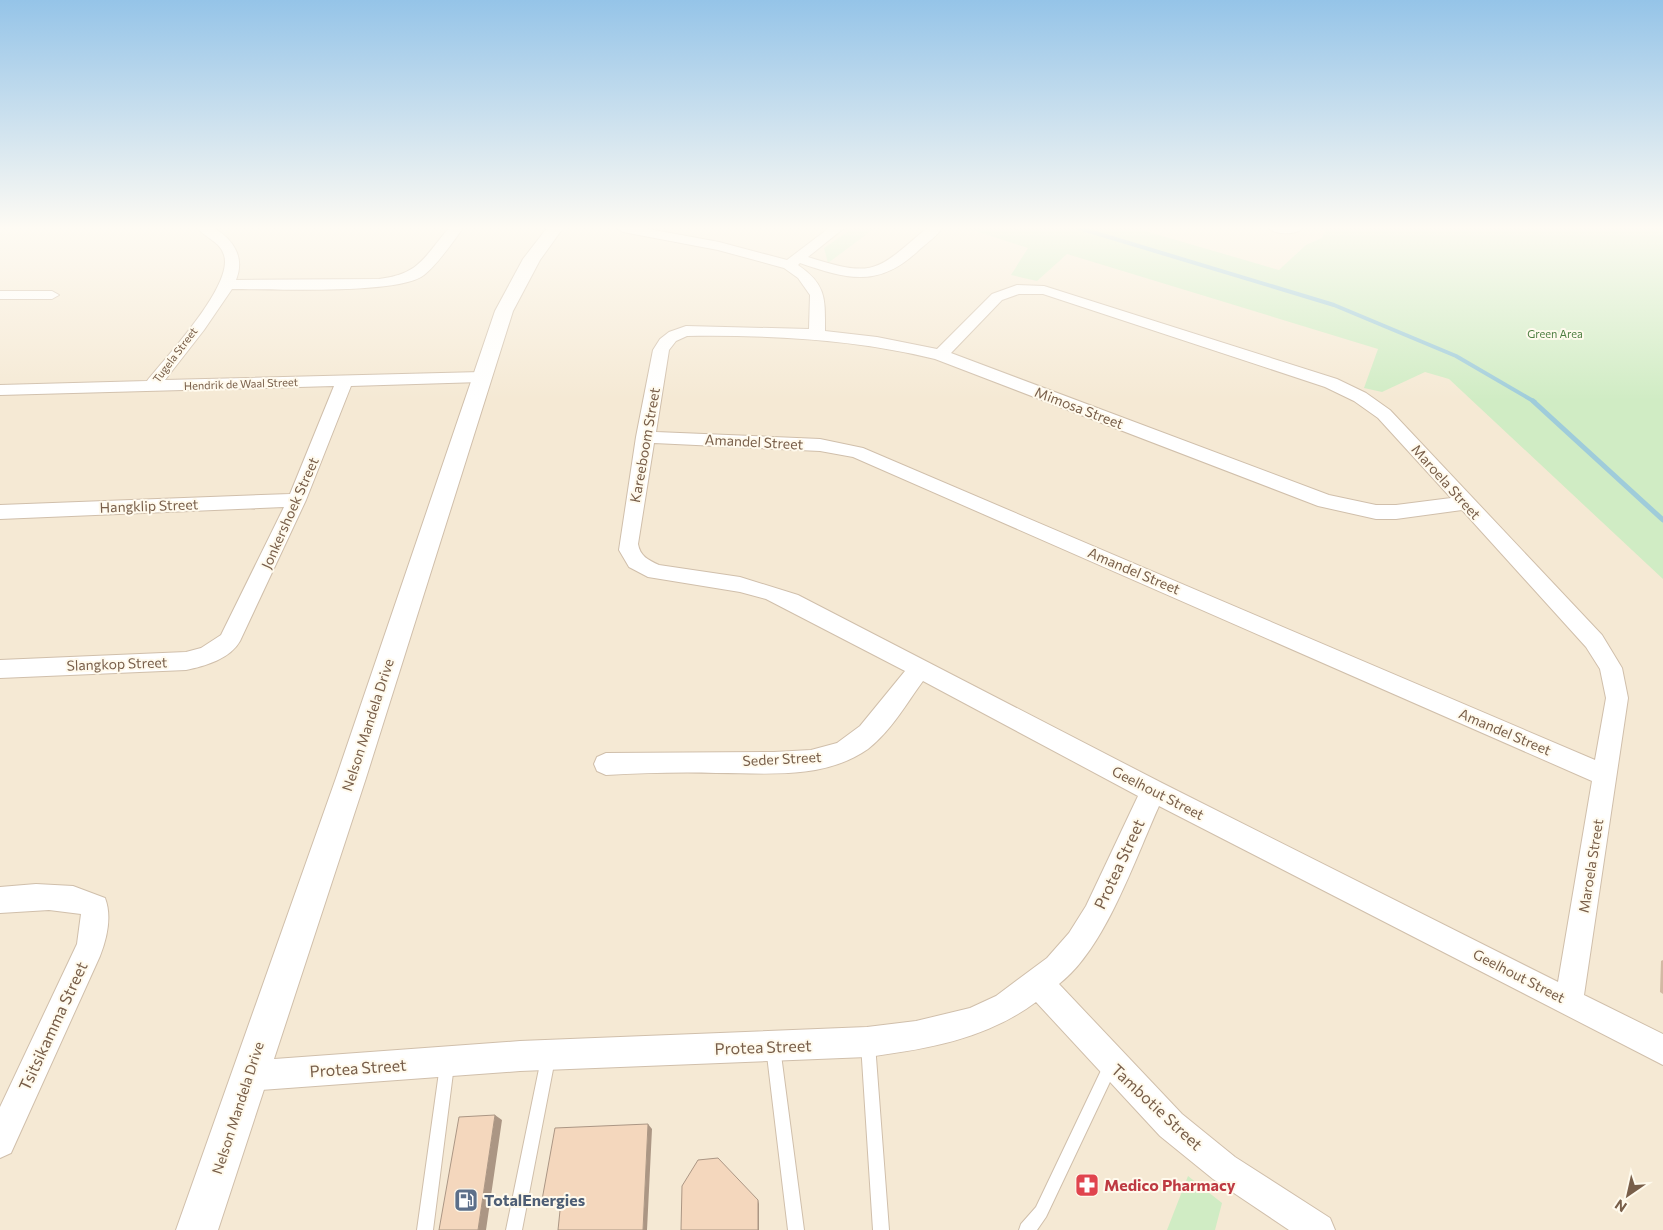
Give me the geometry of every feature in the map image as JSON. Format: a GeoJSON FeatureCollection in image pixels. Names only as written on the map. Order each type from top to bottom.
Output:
{"type":"FeatureCollection","features":[{"type":"Feature","properties":{"kind":"street","name":"Tugela Street"},"geometry":{"type":"LineString","coordinates":[[152,386],[228,285]]}},
{"type":"Feature","properties":{"kind":"street","name":"Nelson Mandela Drive"},"geometry":{"type":"LineString","coordinates":[[198,1230],[248,1076],[351,778],[481,377],[504,311],[516,285]]}},
{"type":"Feature","properties":{"kind":"street"},"geometry":{"type":"LineString","coordinates":[[810,285],[817,295],[818,334]]}},
{"type":"Feature","properties":{"kind":"street","name":"Maroela Street"},"geometry":{"type":"LineString","coordinates":[[940,355],[997,297],[1017,289],[1026,288],[1056,293],[1331,383],[1360,397],[1384,414],[1594,641],[1611,668],[1617,698],[1569,1001]]}},
{"type":"Feature","properties":{"kind":"street"},"geometry":{"type":"LineString","coordinates":[[0,295],[52,295]]}},
{"type":"Feature","properties":{"kind":"street","name":"Mimosa Street"},"geometry":{"type":"LineString","coordinates":[[686,331],[818,334],[903,346],[940,355],[1325,501],[1352,508],[1390,512],[1466,504]]}},
{"type":"Feature","properties":{"kind":"street","name":"Kareeboom Street"},"geometry":{"type":"LineString","coordinates":[[643,567],[629,552],[628,544],[645,437],[664,342],[671,336],[686,331]]}},
{"type":"Feature","properties":{"kind":"street","name":"Hendrik de Waal Street"},"geometry":{"type":"LineString","coordinates":[[0,390],[481,377]]}},
{"type":"Feature","properties":{"kind":"street","name":"Jonkershoek Street"},"geometry":{"type":"LineString","coordinates":[[229,641],[297,500],[344,381]]}},
{"type":"Feature","properties":{"kind":"street","name":"Amandel Street"},"geometry":{"type":"LineString","coordinates":[[645,437],[820,444],[857,452],[1605,775]]}},
{"type":"Feature","properties":{"kind":"street","name":"Hangklip Street"},"geometry":{"type":"LineString","coordinates":[[0,512],[297,500]]}},
{"type":"Feature","properties":{"kind":"street","name":"Geelhout Street"},"geometry":{"type":"LineString","coordinates":[[643,567],[668,575],[740,583],[775,593],[1153,791],[1663,1050]]}},
{"type":"Feature","properties":{"kind":"street","name":"Slangkop Street"},"geometry":{"type":"LineString","coordinates":[[0,669],[186,661],[201,659],[216,652],[229,641]]}},
{"type":"Feature","properties":{"kind":"street","name":"Seder Street"},"geometry":{"type":"LineString","coordinates":[[606,764],[780,762],[834,755],[846,750],[865,736],[920,668]]}},
{"type":"Feature","properties":{"kind":"street","name":"Protea Street"},"geometry":{"type":"LineString","coordinates":[[248,1076],[549,1055],[867,1042],[916,1036],[973,1022],[1006,1006],[1038,983],[1057,968],[1079,943],[1096,915],[1153,791]]}},
{"type":"Feature","properties":{"kind":"street","name":"Tsitsikamma Street"},"geometry":{"type":"LineString","coordinates":[[0,900],[71,897],[85,901],[94,907],[95,922],[90,946],[0,1142]]}},
{"type":"Feature","properties":{"kind":"street","name":"Tambotie Street"},"geometry":{"type":"LineString","coordinates":[[1038,983],[1171,1125],[1224,1168],[1318,1230]]}},
{"type":"Feature","properties":{"kind":"lane"},"geometry":{"type":"LineString","coordinates":[[867,1042],[881,1230]]}},
{"type":"Feature","properties":{"kind":"lane"},"geometry":{"type":"LineString","coordinates":[[773,1046],[796,1230]]}},
{"type":"Feature","properties":{"kind":"lane"},"geometry":{"type":"LineString","coordinates":[[514,1230],[549,1055]]}},
{"type":"Feature","properties":{"kind":"lane"},"geometry":{"type":"LineString","coordinates":[[425,1230],[448,1062]]}},
{"type":"Feature","properties":{"kind":"lane"},"geometry":{"type":"LineString","coordinates":[[1027,1230],[1041,1212],[1112,1064]]}},
{"type":"Feature","properties":{"kind":"shaded area"},"geometry":{"type":"Polygon","coordinates":[[[0,285],[1663,285],[1663,1230],[0,1230],[0,285]]]}},
{"type":"Feature","properties":{"kind":"green space","name":"Green Area"},"geometry":{"type":"Polygon","coordinates":[[[1170,285],[1663,285],[1663,579],[1449,379],[1425,372],[1382,392],[1364,388],[1378,349],[1170,285]]]}},
{"type":"Feature","properties":{"kind":"green space"},"geometry":{"type":"Polygon","coordinates":[[[1188,1176],[1222,1203],[1215,1230],[1167,1230],[1188,1176]]]}},
{"type":"Feature","properties":{"kind":"building"},"geometry":{"type":"Polygon","coordinates":[[[495,1115],[478,1230],[439,1230],[459,1117],[495,1115]]]}},
{"type":"Feature","properties":{"kind":"building"},"geometry":{"type":"Polygon","coordinates":[[[648,1124],[643,1230],[558,1230],[561,1201],[542,1200],[555,1128],[648,1124]]]}},
{"type":"Feature","properties":{"kind":"building"},"geometry":{"type":"Polygon","coordinates":[[[718,1158],[758,1200],[758,1230],[681,1230],[682,1186],[698,1160],[718,1158]]]}},
{"type":"Feature","properties":{"kind":"waterway"},"geometry":{"type":"LineString","coordinates":[[1269,285],[1334,305],[1456,356],[1535,402]]}},
{"type":"Feature","properties":{"kind":"waterway"},"geometry":{"type":"LineString","coordinates":[[1533,401],[1663,520]]}},
{"type":"Feature","properties":{"kind":"place","name":"Medico Pharmacy"},"geometry":{"type":"Point","coordinates":[1087,1185]}},
{"type":"Feature","properties":{"kind":"place","name":"TotalEnergies"},"geometry":{"type":"Point","coordinates":[466,1200]}}]}
